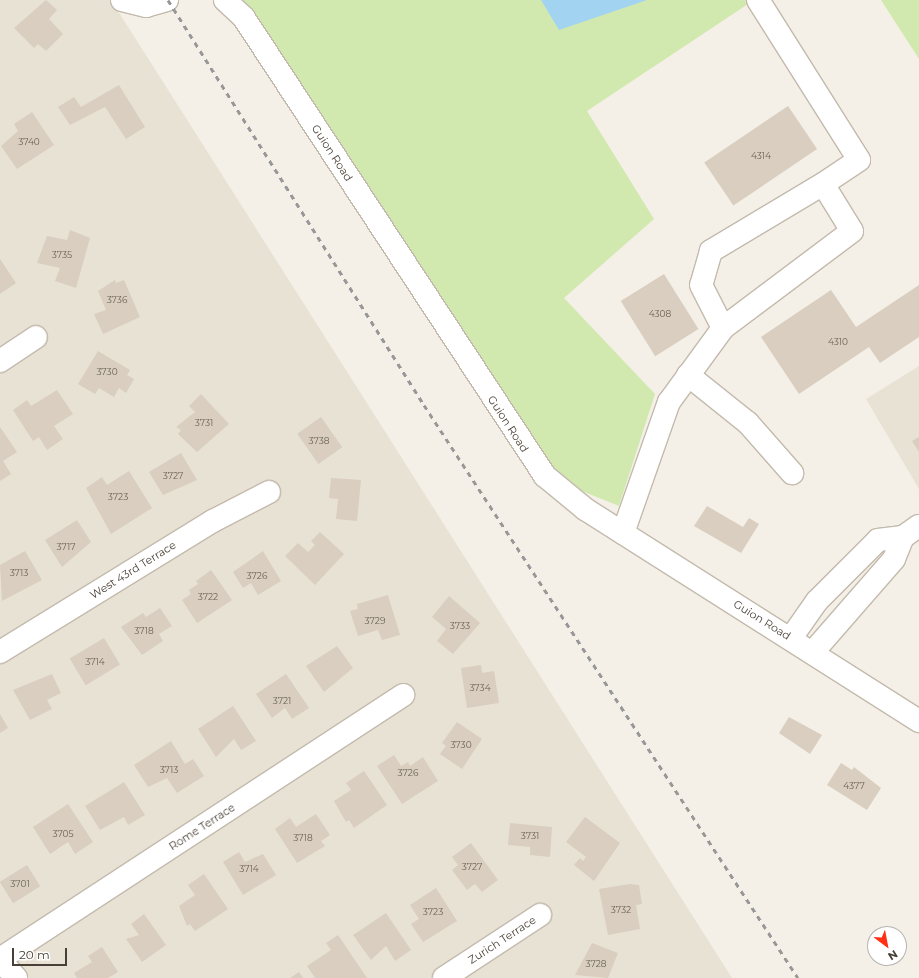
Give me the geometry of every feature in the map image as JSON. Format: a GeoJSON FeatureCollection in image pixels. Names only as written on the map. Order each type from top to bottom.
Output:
{"type":"FeatureCollection","features":[{"type":"Feature","properties":{"kind":"street"},"geometry":{"type":"LineString","coordinates":[[122,0],[146,6],[167,0]]}},
{"type":"Feature","properties":{"kind":"street","name":"Guion Road"},"geometry":{"type":"LineString","coordinates":[[225,0],[244,18],[534,463],[570,498],[622,533],[791,638],[919,721]]}},
{"type":"Feature","properties":{"kind":"street"},"geometry":{"type":"LineString","coordinates":[[723,328],[700,285],[711,252],[823,184],[859,160],[758,0]]}},
{"type":"Feature","properties":{"kind":"street"},"geometry":{"type":"LineString","coordinates":[[622,533],[669,402],[723,328],[852,231],[823,184]]}},
{"type":"Feature","properties":{"kind":"street"},"geometry":{"type":"LineString","coordinates":[[0,361],[36,337]]}},
{"type":"Feature","properties":{"kind":"street"},"geometry":{"type":"LineString","coordinates":[[688,375],[748,423],[792,473]]}},
{"type":"Feature","properties":{"kind":"street","name":"West 43rd Terrace"},"geometry":{"type":"LineString","coordinates":[[0,652],[213,522],[269,492]]}},
{"type":"Feature","properties":{"kind":"street"},"geometry":{"type":"LineString","coordinates":[[791,638],[817,601],[878,540],[911,532]]}},
{"type":"Feature","properties":{"kind":"street"},"geometry":{"type":"LineString","coordinates":[[813,652],[894,559],[911,532]]}},
{"type":"Feature","properties":{"kind":"street","name":"Rome Terrace"},"geometry":{"type":"LineString","coordinates":[[0,959],[403,695]]}},
{"type":"Feature","properties":{"kind":"street","name":"Zurich Terrace"},"geometry":{"type":"LineString","coordinates":[[444,978],[540,916]]}},
{"type":"Feature","properties":{"kind":"street"},"geometry":{"type":"LineString","coordinates":[[0,959],[16,978]]}},
{"type":"Feature","properties":{"kind":"shaded area"},"geometry":{"type":"Polygon","coordinates":[[[0,0],[111,0],[732,978],[0,978],[0,0]]]}},
{"type":"Feature","properties":{"kind":"shaded area"},"geometry":{"type":"Polygon","coordinates":[[[919,366],[919,489],[866,399],[919,366]]]}},
{"type":"Feature","properties":{"kind":"green space"},"geometry":{"type":"Polygon","coordinates":[[[242,0],[754,0],[587,111],[654,219],[564,298],[655,394],[619,506],[545,476],[244,18],[242,0]]]}},
{"type":"Feature","properties":{"kind":"green space"},"geometry":{"type":"Polygon","coordinates":[[[881,0],[919,0],[919,59],[881,0]]]}},
{"type":"Feature","properties":{"kind":"water"},"geometry":{"type":"Polygon","coordinates":[[[541,0],[647,0],[559,30],[541,0]]]}},
{"type":"Feature","properties":{"kind":"building"},"geometry":{"type":"Polygon","coordinates":[[[46,0],[57,10],[49,19],[63,34],[46,51],[38,44],[34,48],[14,28],[46,0]]]}},
{"type":"Feature","properties":{"kind":"building"},"geometry":{"type":"Polygon","coordinates":[[[119,85],[145,127],[126,139],[105,107],[70,125],[58,107],[74,97],[81,107],[119,85]]]}},
{"type":"Feature","properties":{"kind":"building"},"geometry":{"type":"Polygon","coordinates":[[[788,106],[817,149],[733,206],[704,162],[788,106]]]}},
{"type":"Feature","properties":{"kind":"building"},"geometry":{"type":"Polygon","coordinates":[[[32,112],[54,145],[17,169],[1,146],[18,131],[14,124],[32,112]]]}},
{"type":"Feature","properties":{"kind":"building"},"geometry":{"type":"Polygon","coordinates":[[[70,230],[90,238],[76,288],[55,281],[60,268],[37,263],[47,236],[67,240],[70,230]]]}},
{"type":"Feature","properties":{"kind":"building"},"geometry":{"type":"Polygon","coordinates":[[[0,259],[16,283],[0,294],[0,259]]]}},
{"type":"Feature","properties":{"kind":"building"},"geometry":{"type":"Polygon","coordinates":[[[664,274],[698,329],[655,356],[621,301],[664,274]]]}},
{"type":"Feature","properties":{"kind":"building"},"geometry":{"type":"Polygon","coordinates":[[[115,280],[116,283],[124,280],[140,317],[103,334],[94,314],[106,310],[98,291],[115,280]]]}},
{"type":"Feature","properties":{"kind":"building"},"geometry":{"type":"Polygon","coordinates":[[[919,285],[919,337],[880,363],[869,347],[799,394],[761,337],[831,290],[856,327],[919,285]]]}},
{"type":"Feature","properties":{"kind":"building"},"geometry":{"type":"Polygon","coordinates":[[[98,351],[130,370],[127,375],[134,379],[126,393],[119,388],[114,397],[99,388],[95,394],[78,384],[98,351]]]}},
{"type":"Feature","properties":{"kind":"building"},"geometry":{"type":"Polygon","coordinates":[[[57,390],[73,414],[54,426],[63,439],[47,450],[39,437],[33,441],[13,410],[27,400],[31,406],[57,390]]]}},
{"type":"Feature","properties":{"kind":"building"},"geometry":{"type":"Polygon","coordinates":[[[201,394],[229,424],[197,452],[178,434],[181,430],[176,427],[195,412],[189,406],[201,394]]]}},
{"type":"Feature","properties":{"kind":"building"},"geometry":{"type":"Polygon","coordinates":[[[321,417],[342,447],[318,464],[297,434],[321,417]]]}},
{"type":"Feature","properties":{"kind":"building"},"geometry":{"type":"Polygon","coordinates":[[[0,427],[17,452],[3,461],[11,474],[0,481],[0,427]]]}},
{"type":"Feature","properties":{"kind":"building"},"geometry":{"type":"Polygon","coordinates":[[[919,437],[919,452],[912,441],[919,437]]]}},
{"type":"Feature","properties":{"kind":"building"},"geometry":{"type":"Polygon","coordinates":[[[181,453],[197,480],[163,495],[149,472],[181,453]]]}},
{"type":"Feature","properties":{"kind":"building"},"geometry":{"type":"Polygon","coordinates":[[[129,471],[152,508],[111,534],[86,488],[102,477],[107,485],[129,471]]]}},
{"type":"Feature","properties":{"kind":"building"},"geometry":{"type":"Polygon","coordinates":[[[331,478],[361,480],[357,521],[336,519],[338,499],[329,498],[331,478]]]}},
{"type":"Feature","properties":{"kind":"building"},"geometry":{"type":"Polygon","coordinates":[[[707,506],[743,527],[749,518],[759,524],[741,553],[694,526],[707,506]]]}},
{"type":"Feature","properties":{"kind":"building"},"geometry":{"type":"Polygon","coordinates":[[[77,520],[91,542],[62,567],[45,540],[77,520]]]}},
{"type":"Feature","properties":{"kind":"building"},"geometry":{"type":"Polygon","coordinates":[[[320,532],[344,554],[315,585],[285,556],[298,543],[308,552],[315,545],[311,541],[320,532]]]}},
{"type":"Feature","properties":{"kind":"building"},"geometry":{"type":"Polygon","coordinates":[[[25,551],[42,580],[2,601],[0,565],[25,551]]]}},
{"type":"Feature","properties":{"kind":"building"},"geometry":{"type":"Polygon","coordinates":[[[263,551],[281,581],[258,595],[251,583],[243,588],[233,572],[263,551]]]}},
{"type":"Feature","properties":{"kind":"building"},"geometry":{"type":"Polygon","coordinates":[[[211,570],[232,600],[197,623],[182,600],[191,594],[189,590],[198,584],[196,581],[211,570]]]}},
{"type":"Feature","properties":{"kind":"building"},"geometry":{"type":"Polygon","coordinates":[[[388,595],[400,635],[382,640],[378,630],[358,636],[350,611],[358,609],[357,604],[388,595]]]}},
{"type":"Feature","properties":{"kind":"building"},"geometry":{"type":"Polygon","coordinates":[[[449,596],[480,623],[453,654],[437,641],[446,629],[432,617],[449,596]]]}},
{"type":"Feature","properties":{"kind":"building"},"geometry":{"type":"Polygon","coordinates":[[[160,608],[172,626],[159,634],[163,641],[142,655],[121,627],[143,613],[146,617],[160,608]]]}},
{"type":"Feature","properties":{"kind":"building"},"geometry":{"type":"Polygon","coordinates":[[[104,638],[120,665],[86,685],[70,659],[104,638]]]}},
{"type":"Feature","properties":{"kind":"building"},"geometry":{"type":"Polygon","coordinates":[[[337,646],[353,668],[324,692],[306,666],[337,646]]]}},
{"type":"Feature","properties":{"kind":"building"},"geometry":{"type":"Polygon","coordinates":[[[481,665],[482,673],[494,671],[499,703],[467,708],[461,668],[481,665]]]}},
{"type":"Feature","properties":{"kind":"building"},"geometry":{"type":"Polygon","coordinates":[[[52,674],[61,693],[47,700],[52,709],[30,720],[13,690],[52,674]]]}},
{"type":"Feature","properties":{"kind":"building"},"geometry":{"type":"Polygon","coordinates":[[[286,674],[309,708],[292,719],[285,708],[272,718],[256,694],[286,674]]]}},
{"type":"Feature","properties":{"kind":"building"},"geometry":{"type":"Polygon","coordinates":[[[233,706],[256,741],[241,750],[234,739],[216,757],[198,729],[233,706]]]}},
{"type":"Feature","properties":{"kind":"building"},"geometry":{"type":"Polygon","coordinates":[[[0,714],[8,728],[0,733],[0,714]]]}},
{"type":"Feature","properties":{"kind":"building"},"geometry":{"type":"Polygon","coordinates":[[[789,717],[822,735],[810,754],[779,733],[789,717]]]}},
{"type":"Feature","properties":{"kind":"building"},"geometry":{"type":"Polygon","coordinates":[[[457,722],[482,739],[462,769],[440,754],[446,746],[442,743],[457,722]]]}},
{"type":"Feature","properties":{"kind":"building"},"geometry":{"type":"Polygon","coordinates":[[[171,741],[185,764],[193,759],[204,776],[177,793],[167,778],[148,787],[134,765],[171,741]]]}},
{"type":"Feature","properties":{"kind":"building"},"geometry":{"type":"Polygon","coordinates":[[[394,755],[401,766],[408,762],[410,766],[423,757],[438,781],[402,804],[377,766],[394,755]]]}},
{"type":"Feature","properties":{"kind":"building"},"geometry":{"type":"Polygon","coordinates":[[[841,763],[852,770],[854,767],[881,788],[867,810],[827,785],[841,763]]]}},
{"type":"Feature","properties":{"kind":"building"},"geometry":{"type":"Polygon","coordinates":[[[364,771],[387,805],[354,828],[349,820],[346,822],[334,801],[351,790],[346,783],[364,771]]]}},
{"type":"Feature","properties":{"kind":"building"},"geometry":{"type":"Polygon","coordinates":[[[124,782],[145,815],[128,825],[124,817],[100,830],[85,806],[124,782]]]}},
{"type":"Feature","properties":{"kind":"building"},"geometry":{"type":"Polygon","coordinates":[[[68,804],[93,842],[75,854],[68,842],[50,854],[33,827],[68,804]]]}},
{"type":"Feature","properties":{"kind":"building"},"geometry":{"type":"Polygon","coordinates":[[[316,814],[330,835],[321,841],[325,846],[297,863],[275,829],[290,818],[296,827],[316,814]]]}},
{"type":"Feature","properties":{"kind":"building"},"geometry":{"type":"Polygon","coordinates":[[[585,817],[620,843],[594,881],[574,865],[580,858],[583,861],[586,857],[566,842],[585,817]]]}},
{"type":"Feature","properties":{"kind":"building"},"geometry":{"type":"Polygon","coordinates":[[[510,823],[552,827],[550,857],[530,855],[530,847],[508,845],[510,823]]]}},
{"type":"Feature","properties":{"kind":"building"},"geometry":{"type":"Polygon","coordinates":[[[471,843],[498,880],[482,892],[475,884],[467,890],[452,870],[458,865],[452,857],[471,843]]]}},
{"type":"Feature","properties":{"kind":"building"},"geometry":{"type":"Polygon","coordinates":[[[239,852],[245,862],[263,854],[276,875],[243,895],[223,862],[239,852]]]}},
{"type":"Feature","properties":{"kind":"building"},"geometry":{"type":"Polygon","coordinates":[[[27,865],[40,886],[13,903],[0,882],[27,865]]]}},
{"type":"Feature","properties":{"kind":"building"},"geometry":{"type":"Polygon","coordinates":[[[204,874],[228,909],[195,931],[190,924],[187,926],[179,906],[195,895],[188,885],[204,874]]]}},
{"type":"Feature","properties":{"kind":"building"},"geometry":{"type":"Polygon","coordinates":[[[630,884],[639,885],[642,904],[636,905],[640,929],[608,935],[599,889],[630,884]]]}},
{"type":"Feature","properties":{"kind":"building"},"geometry":{"type":"Polygon","coordinates":[[[436,888],[457,921],[423,942],[411,924],[419,919],[410,905],[436,888]]]}},
{"type":"Feature","properties":{"kind":"building"},"geometry":{"type":"Polygon","coordinates":[[[386,913],[411,950],[395,961],[386,946],[371,960],[353,935],[386,913]]]}},
{"type":"Feature","properties":{"kind":"building"},"geometry":{"type":"Polygon","coordinates":[[[144,914],[166,945],[142,962],[126,939],[139,935],[131,924],[144,914]]]}},
{"type":"Feature","properties":{"kind":"building"},"geometry":{"type":"Polygon","coordinates":[[[338,935],[367,978],[315,978],[307,966],[331,950],[326,943],[338,935]]]}},
{"type":"Feature","properties":{"kind":"building"},"geometry":{"type":"Polygon","coordinates":[[[592,943],[618,953],[608,978],[575,975],[592,943]]]}},
{"type":"Feature","properties":{"kind":"building"},"geometry":{"type":"Polygon","coordinates":[[[102,947],[118,972],[108,978],[77,978],[74,973],[92,962],[88,956],[102,947]]]}},
{"type":"Feature","properties":{"kind":"building"},"geometry":{"type":"Polygon","coordinates":[[[299,972],[303,978],[290,978],[299,972]]]}},
{"type":"Feature","properties":{"kind":"railway"},"geometry":{"type":"LineString","coordinates":[[168,0],[424,405],[798,978]]}}]}
